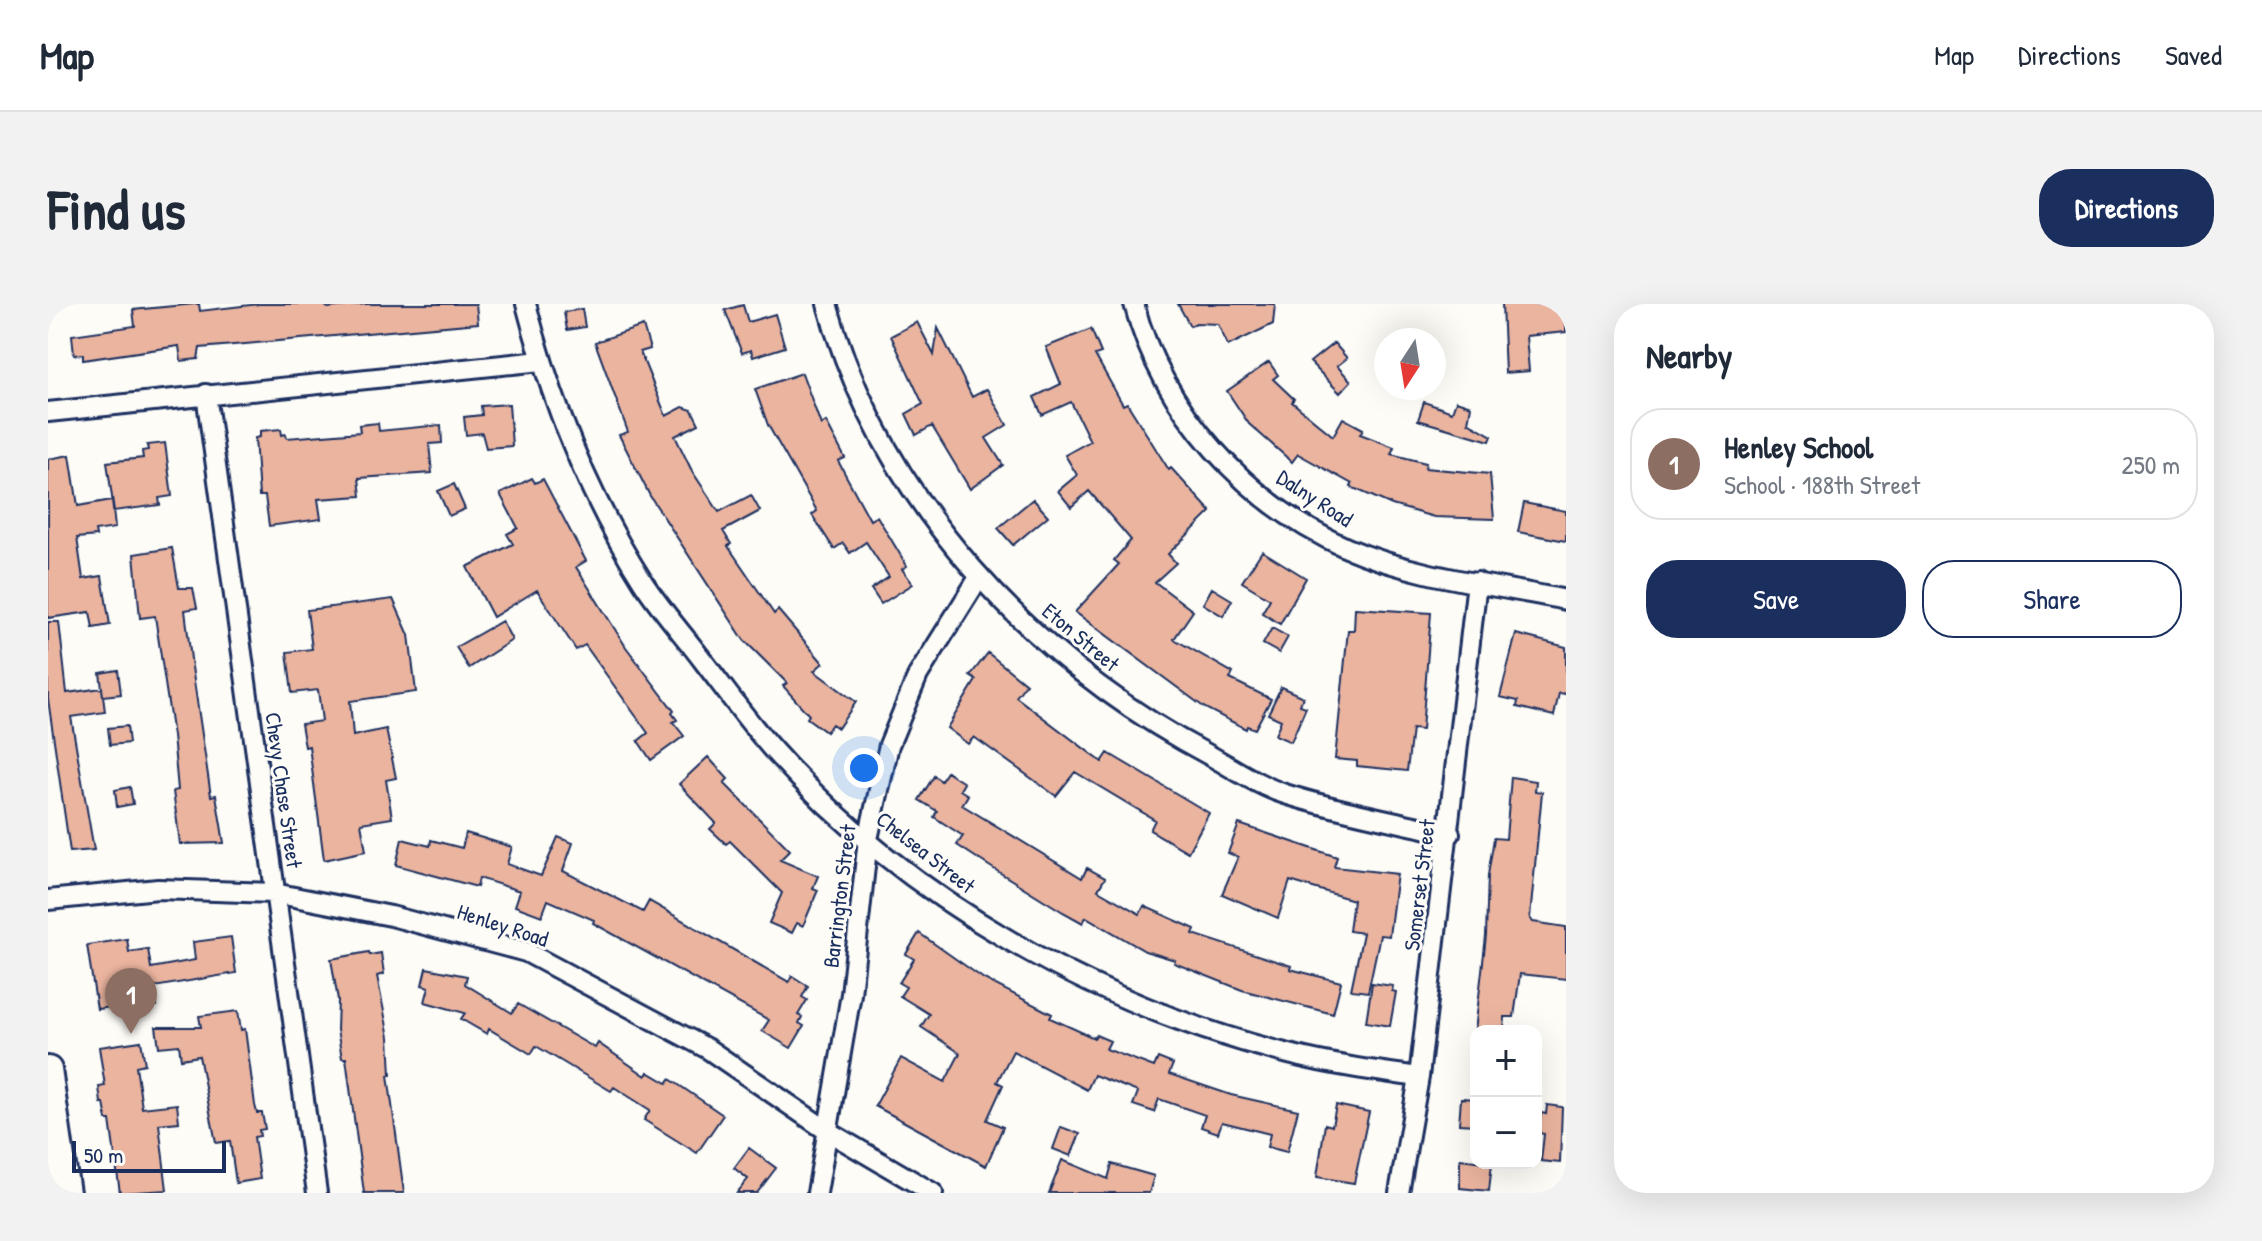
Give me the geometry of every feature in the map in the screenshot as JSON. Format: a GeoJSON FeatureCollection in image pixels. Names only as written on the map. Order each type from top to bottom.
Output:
{"type":"FeatureCollection","features":[{"type":"Feature","properties":{"kind":"street","name":"Chelsea Street"},"geometry":{"type":"LineString","coordinates":[[526,304],[541,361],[585,474],[644,582],[775,751],[868,839],[939,895],[998,934],[1125,997],[1194,1024],[1289,1054],[1419,1077]]}},
{"type":"Feature","properties":{"kind":"street","name":"Eton Street"},"geometry":{"type":"LineString","coordinates":[[827,304],[838,343],[894,455],[932,518],[978,579],[1059,652],[1149,723],[1282,794],[1450,834]]}},
{"type":"Feature","properties":{"kind":"street","name":"Dalny Road"},"geometry":{"type":"LineString","coordinates":[[1134,304],[1152,360],[1205,442],[1234,471],[1303,522],[1348,548],[1419,570],[1566,600]]}},
{"type":"Feature","properties":{"kind":"street"},"geometry":{"type":"LineString","coordinates":[[48,412],[541,361]]}},
{"type":"Feature","properties":{"kind":"street","name":"Chevy Chase Street"},"geometry":{"type":"LineString","coordinates":[[206,394],[317,1193]]}},
{"type":"Feature","properties":{"kind":"street","name":"Barrington Street"},"geometry":{"type":"LineString","coordinates":[[817,1193],[851,994],[868,839],[889,745],[904,703],[957,608],[978,579]]}},
{"type":"Feature","properties":{"kind":"street","name":"Somerset Street"},"geometry":{"type":"LineString","coordinates":[[1399,1193],[1419,1077],[1450,834],[1477,582]]}},
{"type":"Feature","properties":{"kind":"street","name":"Henley Road"},"geometry":{"type":"LineString","coordinates":[[48,900],[158,889],[274,893],[391,916],[526,952],[708,1049],[829,1132],[933,1193]]}},
{"type":"Feature","properties":{"kind":"street"},"geometry":{"type":"LineString","coordinates":[[48,1070],[52,1122],[66,1193]]}},
{"type":"Feature","properties":{"kind":"building"},"geometry":{"type":"Polygon","coordinates":[[[199,304],[200,311],[259,304],[323,304],[328,308],[366,304],[476,304],[478,323],[200,348],[198,359],[181,361],[179,346],[83,360],[83,354],[74,355],[72,335],[135,326],[133,310],[199,304]]]}},
{"type":"Feature","properties":{"kind":"building"},"geometry":{"type":"Polygon","coordinates":[[[1178,304],[1275,304],[1273,324],[1228,346],[1218,324],[1196,323],[1190,326],[1178,304]]]}},
{"type":"Feature","properties":{"kind":"building"},"geometry":{"type":"Polygon","coordinates":[[[1502,304],[1566,304],[1566,332],[1526,336],[1529,371],[1505,373],[1502,304]]]}},
{"type":"Feature","properties":{"kind":"building"},"geometry":{"type":"Polygon","coordinates":[[[743,305],[748,322],[775,314],[785,347],[753,357],[751,350],[742,353],[725,310],[743,305]]]}},
{"type":"Feature","properties":{"kind":"building"},"geometry":{"type":"Polygon","coordinates":[[[582,309],[585,327],[567,330],[564,312],[582,309]]]}},
{"type":"Feature","properties":{"kind":"building"},"geometry":{"type":"Polygon","coordinates":[[[917,322],[934,355],[938,328],[972,397],[987,389],[1007,425],[986,438],[1003,465],[970,489],[932,426],[916,435],[906,414],[923,404],[891,336],[917,322]]]}},
{"type":"Feature","properties":{"kind":"building"},"geometry":{"type":"Polygon","coordinates":[[[643,326],[650,349],[640,352],[666,416],[683,407],[692,410],[699,424],[675,436],[692,471],[719,512],[751,495],[760,511],[723,531],[731,544],[728,546],[774,614],[778,610],[823,663],[814,671],[856,702],[838,728],[832,724],[826,732],[807,718],[809,715],[783,686],[787,683],[744,640],[650,496],[619,435],[628,432],[595,342],[643,326]]]}},
{"type":"Feature","properties":{"kind":"building"},"geometry":{"type":"Polygon","coordinates":[[[1091,329],[1101,353],[1095,355],[1123,405],[1127,403],[1169,470],[1171,468],[1211,512],[1168,554],[1176,563],[1155,582],[1193,611],[1174,639],[1233,673],[1230,679],[1271,699],[1255,729],[1247,726],[1246,729],[1205,708],[1075,612],[1119,564],[1114,560],[1131,540],[1089,491],[1071,507],[1058,491],[1077,475],[1065,455],[1090,441],[1071,402],[1042,415],[1034,397],[1061,384],[1046,347],[1091,329]]]}},
{"type":"Feature","properties":{"kind":"building"},"geometry":{"type":"Polygon","coordinates":[[[1334,343],[1347,358],[1337,366],[1351,381],[1340,393],[1310,362],[1334,343]]]}},
{"type":"Feature","properties":{"kind":"building"},"geometry":{"type":"Polygon","coordinates":[[[1269,362],[1278,375],[1273,379],[1294,399],[1292,402],[1333,436],[1343,418],[1363,429],[1360,434],[1394,447],[1391,454],[1426,463],[1425,468],[1490,474],[1494,519],[1434,517],[1392,505],[1351,487],[1352,484],[1298,454],[1292,462],[1249,424],[1227,391],[1269,362]]]}},
{"type":"Feature","properties":{"kind":"building"},"geometry":{"type":"Polygon","coordinates":[[[802,373],[821,425],[826,422],[845,458],[838,461],[870,520],[877,516],[907,566],[902,569],[913,584],[881,604],[871,589],[889,577],[866,542],[850,553],[843,543],[834,549],[812,515],[817,511],[768,425],[755,389],[802,373]]]}},
{"type":"Feature","properties":{"kind":"building"},"geometry":{"type":"Polygon","coordinates":[[[1456,401],[1471,406],[1468,422],[1492,436],[1490,441],[1418,420],[1424,402],[1452,412],[1456,401]]]}},
{"type":"Feature","properties":{"kind":"building"},"geometry":{"type":"Polygon","coordinates":[[[509,404],[512,446],[486,448],[482,433],[466,435],[464,417],[482,415],[481,406],[509,404]]]}},
{"type":"Feature","properties":{"kind":"building"},"geometry":{"type":"Polygon","coordinates":[[[378,423],[379,431],[441,425],[442,443],[429,444],[432,473],[359,478],[361,496],[318,499],[321,519],[269,526],[265,496],[259,496],[255,438],[260,437],[260,431],[281,429],[282,435],[286,434],[287,438],[360,432],[359,425],[378,423]]]}},
{"type":"Feature","properties":{"kind":"building"},"geometry":{"type":"Polygon","coordinates":[[[165,443],[172,496],[159,498],[160,505],[114,511],[107,462],[143,458],[142,451],[148,450],[147,445],[165,443]]]}},
{"type":"Feature","properties":{"kind":"building"},"geometry":{"type":"Polygon","coordinates":[[[70,455],[78,506],[112,500],[115,528],[95,531],[96,536],[77,538],[83,579],[102,576],[110,625],[93,628],[90,612],[48,618],[48,459],[70,455]]]}},
{"type":"Feature","properties":{"kind":"building"},"geometry":{"type":"Polygon","coordinates":[[[532,478],[535,483],[543,479],[586,561],[576,567],[626,647],[674,711],[672,713],[677,720],[673,722],[684,736],[651,760],[638,741],[648,733],[585,645],[576,650],[537,590],[493,617],[467,567],[513,544],[507,534],[518,528],[500,494],[532,478]]]}},
{"type":"Feature","properties":{"kind":"building"},"geometry":{"type":"Polygon","coordinates":[[[454,484],[465,509],[449,516],[438,491],[454,484]]]}},
{"type":"Feature","properties":{"kind":"building"},"geometry":{"type":"Polygon","coordinates":[[[1033,499],[1048,516],[1013,545],[998,528],[1033,499]]]}},
{"type":"Feature","properties":{"kind":"building"},"geometry":{"type":"Polygon","coordinates":[[[1524,503],[1566,511],[1566,541],[1518,532],[1524,503]]]}},
{"type":"Feature","properties":{"kind":"building"},"geometry":{"type":"Polygon","coordinates":[[[172,548],[179,588],[193,588],[197,608],[185,610],[211,796],[216,795],[224,843],[180,844],[173,791],[178,790],[173,736],[155,616],[140,618],[134,554],[172,548]]]}},
{"type":"Feature","properties":{"kind":"building"},"geometry":{"type":"Polygon","coordinates":[[[1262,551],[1306,578],[1280,624],[1262,613],[1270,599],[1242,582],[1262,551]]]}},
{"type":"Feature","properties":{"kind":"building"},"geometry":{"type":"Polygon","coordinates":[[[1212,588],[1232,600],[1223,616],[1203,604],[1212,588]]]}},
{"type":"Feature","properties":{"kind":"building"},"geometry":{"type":"Polygon","coordinates":[[[393,599],[409,635],[416,692],[350,701],[353,736],[386,729],[396,778],[386,780],[392,818],[361,823],[366,851],[324,860],[309,746],[305,747],[301,724],[322,721],[318,690],[292,693],[287,652],[312,649],[307,610],[393,599]]]}},
{"type":"Feature","properties":{"kind":"building"},"geometry":{"type":"Polygon","coordinates":[[[1355,608],[1431,613],[1422,730],[1412,729],[1407,771],[1357,766],[1357,761],[1335,759],[1348,630],[1354,630],[1355,608]]]}},
{"type":"Feature","properties":{"kind":"building"},"geometry":{"type":"Polygon","coordinates":[[[502,621],[512,640],[469,668],[456,647],[502,621]]]}},
{"type":"Feature","properties":{"kind":"building"},"geometry":{"type":"Polygon","coordinates":[[[48,622],[59,622],[67,693],[102,688],[105,712],[71,717],[94,850],[70,852],[48,699],[48,622]]]}},
{"type":"Feature","properties":{"kind":"building"},"geometry":{"type":"Polygon","coordinates":[[[1272,628],[1288,637],[1279,653],[1263,644],[1272,628]]]}},
{"type":"Feature","properties":{"kind":"building"},"geometry":{"type":"Polygon","coordinates":[[[1516,634],[1566,647],[1566,694],[1559,693],[1554,716],[1517,707],[1518,701],[1500,697],[1516,634]]]}},
{"type":"Feature","properties":{"kind":"building"},"geometry":{"type":"Polygon","coordinates":[[[988,653],[1026,684],[1016,697],[1102,762],[1108,753],[1209,813],[1188,852],[1150,830],[1155,820],[1075,772],[1056,796],[974,737],[968,744],[947,728],[976,680],[970,676],[988,653]]]}},
{"type":"Feature","properties":{"kind":"building"},"geometry":{"type":"Polygon","coordinates":[[[118,670],[121,694],[103,696],[100,673],[118,670]]]}},
{"type":"Feature","properties":{"kind":"building"},"geometry":{"type":"Polygon","coordinates":[[[1281,687],[1303,697],[1300,705],[1306,707],[1291,742],[1275,735],[1281,720],[1268,714],[1281,687]]]}},
{"type":"Feature","properties":{"kind":"building"},"geometry":{"type":"Polygon","coordinates":[[[127,726],[129,743],[110,745],[108,728],[127,726]]]}},
{"type":"Feature","properties":{"kind":"building"},"geometry":{"type":"Polygon","coordinates":[[[708,757],[728,779],[724,783],[790,850],[780,860],[818,876],[813,888],[818,890],[803,926],[797,923],[792,933],[769,923],[782,893],[730,841],[726,844],[710,829],[716,823],[679,784],[708,757]]]}},
{"type":"Feature","properties":{"kind":"building"},"geometry":{"type":"Polygon","coordinates":[[[947,772],[964,783],[960,790],[968,795],[962,805],[1082,878],[1087,868],[1105,878],[1098,890],[1140,914],[1144,906],[1195,929],[1193,934],[1291,966],[1290,969],[1341,982],[1333,1014],[1242,990],[1174,963],[1175,960],[1145,951],[1086,917],[1083,923],[986,864],[957,845],[963,836],[934,817],[937,811],[919,800],[934,776],[941,781],[947,772]]]}},
{"type":"Feature","properties":{"kind":"building"},"geometry":{"type":"Polygon","coordinates":[[[1511,777],[1536,781],[1535,791],[1542,792],[1530,918],[1533,922],[1566,927],[1566,979],[1520,974],[1514,1017],[1505,1017],[1504,1025],[1476,1025],[1494,838],[1506,839],[1511,777]]]}},
{"type":"Feature","properties":{"kind":"building"},"geometry":{"type":"Polygon","coordinates":[[[130,787],[133,804],[117,807],[115,790],[130,787]]]}},
{"type":"Feature","properties":{"kind":"building"},"geometry":{"type":"Polygon","coordinates":[[[1239,824],[1337,857],[1334,867],[1397,874],[1389,936],[1380,935],[1368,992],[1351,990],[1363,933],[1349,931],[1353,900],[1290,881],[1278,918],[1222,894],[1238,857],[1228,853],[1239,824]]]}},
{"type":"Feature","properties":{"kind":"building"},"geometry":{"type":"Polygon","coordinates":[[[466,833],[512,847],[507,864],[541,876],[558,837],[573,843],[563,871],[643,912],[649,901],[789,982],[792,976],[808,986],[802,997],[807,1000],[798,1015],[802,1017],[799,1023],[804,1026],[791,1048],[762,1031],[769,1020],[593,923],[594,920],[548,900],[542,916],[515,906],[520,891],[479,878],[477,887],[396,865],[402,839],[430,846],[431,840],[462,848],[466,833]]]}},
{"type":"Feature","properties":{"kind":"building"},"geometry":{"type":"Polygon","coordinates":[[[919,933],[984,979],[1052,1014],[1050,1018],[1094,1038],[1096,1035],[1110,1041],[1106,1049],[1154,1067],[1158,1058],[1173,1064],[1169,1074],[1231,1095],[1298,1110],[1287,1152],[1267,1147],[1270,1134],[1222,1122],[1218,1133],[1201,1127],[1205,1115],[1159,1099],[1154,1112],[1133,1105],[1138,1092],[1094,1075],[1087,1090],[1013,1051],[997,1082],[1003,1085],[987,1120],[1003,1127],[986,1166],[875,1106],[901,1058],[945,1082],[960,1053],[921,1027],[929,1014],[900,996],[906,987],[899,983],[914,959],[906,954],[919,933]]]}},
{"type":"Feature","properties":{"kind":"building"},"geometry":{"type":"Polygon","coordinates":[[[231,937],[236,973],[154,987],[157,1006],[138,1009],[137,1003],[97,1009],[87,945],[127,939],[129,952],[148,949],[151,968],[195,960],[193,942],[231,937]]]}},
{"type":"Feature","properties":{"kind":"building"},"geometry":{"type":"Polygon","coordinates":[[[369,952],[370,955],[381,953],[384,974],[377,976],[389,1037],[391,1075],[388,1075],[404,1193],[364,1193],[346,1058],[342,1058],[337,1030],[338,1000],[331,959],[369,952]]]}},
{"type":"Feature","properties":{"kind":"building"},"geometry":{"type":"Polygon","coordinates":[[[426,968],[467,976],[465,984],[512,1013],[518,1004],[595,1048],[598,1043],[646,1076],[648,1072],[667,1083],[670,1079],[723,1115],[697,1153],[644,1120],[650,1110],[614,1087],[611,1091],[536,1046],[531,1054],[489,1029],[487,1034],[461,1019],[465,1013],[425,1002],[429,987],[422,985],[426,968]]]}},
{"type":"Feature","properties":{"kind":"building"},"geometry":{"type":"Polygon","coordinates":[[[1372,983],[1393,986],[1392,991],[1396,992],[1390,1026],[1366,1022],[1372,983]]]}},
{"type":"Feature","properties":{"kind":"building"},"geometry":{"type":"Polygon","coordinates":[[[238,1011],[241,1030],[245,1029],[255,1105],[257,1113],[262,1113],[265,1129],[259,1130],[260,1136],[254,1137],[260,1179],[236,1183],[230,1141],[216,1143],[199,1056],[181,1059],[179,1045],[159,1047],[156,1027],[201,1027],[199,1016],[238,1011]]]}},
{"type":"Feature","properties":{"kind":"building"},"geometry":{"type":"Polygon","coordinates":[[[141,1041],[145,1064],[136,1066],[142,1108],[177,1104],[179,1122],[159,1124],[167,1190],[120,1193],[110,1120],[107,1120],[104,1103],[101,1103],[99,1087],[105,1086],[99,1047],[141,1041]]]}},
{"type":"Feature","properties":{"kind":"building"},"geometry":{"type":"Polygon","coordinates":[[[1461,1098],[1470,1099],[1470,1125],[1459,1124],[1461,1098]]]}},
{"type":"Feature","properties":{"kind":"building"},"geometry":{"type":"Polygon","coordinates":[[[1336,1105],[1369,1112],[1354,1183],[1317,1177],[1325,1124],[1332,1126],[1336,1105]]]}},
{"type":"Feature","properties":{"kind":"building"},"geometry":{"type":"Polygon","coordinates":[[[1547,1105],[1562,1107],[1560,1163],[1542,1161],[1542,1113],[1546,1114],[1547,1105]]]}},
{"type":"Feature","properties":{"kind":"building"},"geometry":{"type":"Polygon","coordinates":[[[1061,1127],[1080,1134],[1071,1156],[1053,1149],[1061,1127]]]}},
{"type":"Feature","properties":{"kind":"building"},"geometry":{"type":"Polygon","coordinates":[[[749,1148],[776,1168],[757,1193],[737,1193],[748,1179],[734,1168],[749,1148]]]}},
{"type":"Feature","properties":{"kind":"building"},"geometry":{"type":"Polygon","coordinates":[[[1460,1159],[1470,1160],[1470,1169],[1491,1169],[1489,1191],[1460,1188],[1460,1159]]]}},
{"type":"Feature","properties":{"kind":"building"},"geometry":{"type":"Polygon","coordinates":[[[1062,1160],[1108,1179],[1112,1164],[1154,1176],[1149,1193],[1049,1193],[1062,1160]]]}},
{"type":"Feature","properties":{"kind":"place","name":"Henley School"},"geometry":{"type":"Point","coordinates":[131,1034]}}]}
